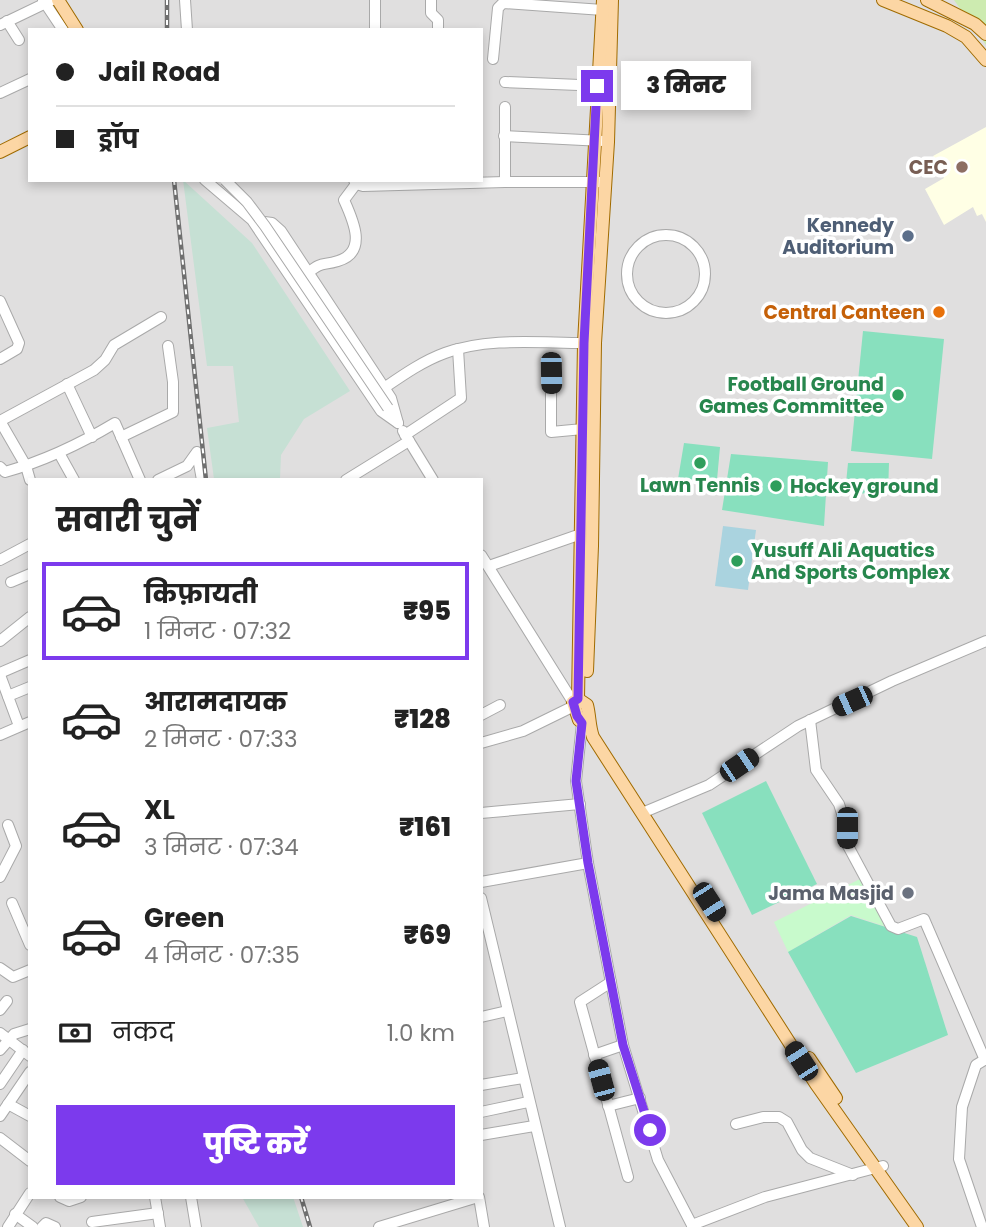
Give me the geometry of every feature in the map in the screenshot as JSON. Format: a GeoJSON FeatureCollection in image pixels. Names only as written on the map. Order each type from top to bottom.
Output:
{"type":"FeatureCollection","features":[{"type":"Feature","properties":{"kind":"main road"},"geometry":{"type":"LineString","coordinates":[[58,0],[75,28]]}},
{"type":"Feature","properties":{"kind":"main road"},"geometry":{"type":"LineString","coordinates":[[578,703],[592,546],[599,182],[594,140],[612,0]]}},
{"type":"Feature","properties":{"kind":"main road"},"geometry":{"type":"LineString","coordinates":[[883,0],[947,26],[965,37],[986,60]]}},
{"type":"Feature","properties":{"kind":"main road"},"geometry":{"type":"LineString","coordinates":[[926,0],[949,8],[986,34]]}},
{"type":"Feature","properties":{"kind":"main road"},"geometry":{"type":"LineString","coordinates":[[603,5],[603,86],[608,142],[599,182],[584,343],[578,703],[593,737],[646,811],[917,1227]]}},
{"type":"Feature","properties":{"kind":"main road"},"geometry":{"type":"LineString","coordinates":[[0,152],[28,138]]}},
{"type":"Feature","properties":{"kind":"main road"},"geometry":{"type":"LineString","coordinates":[[880,1168],[927,1227]]}},
{"type":"Feature","properties":{"kind":"street"},"geometry":{"type":"LineString","coordinates":[[185,0],[187,28]]}},
{"type":"Feature","properties":{"kind":"street"},"geometry":{"type":"LineString","coordinates":[[375,0],[375,28]]}},
{"type":"Feature","properties":{"kind":"street"},"geometry":{"type":"LineString","coordinates":[[431,0],[431,13],[438,20],[438,28]]}},
{"type":"Feature","properties":{"kind":"street"},"geometry":{"type":"LineString","coordinates":[[48,1],[74,28]]}},
{"type":"Feature","properties":{"kind":"street"},"geometry":{"type":"LineString","coordinates":[[19,40],[4,23],[48,1]]}},
{"type":"Feature","properties":{"kind":"street"},"geometry":{"type":"LineString","coordinates":[[48,1],[62,28]]}},
{"type":"Feature","properties":{"kind":"street"},"geometry":{"type":"LineString","coordinates":[[493,59],[498,8],[503,3],[603,5]]}},
{"type":"Feature","properties":{"kind":"street"},"geometry":{"type":"LineString","coordinates":[[947,26],[949,8]]}},
{"type":"Feature","properties":{"kind":"street"},"geometry":{"type":"LineString","coordinates":[[0,93],[28,80]]}},
{"type":"Feature","properties":{"kind":"street"},"geometry":{"type":"LineString","coordinates":[[505,82],[603,86]]}},
{"type":"Feature","properties":{"kind":"street"},"geometry":{"type":"LineString","coordinates":[[505,107],[505,182]]}},
{"type":"Feature","properties":{"kind":"street"},"geometry":{"type":"LineString","coordinates":[[504,135],[608,142]]}},
{"type":"Feature","properties":{"kind":"street"},"geometry":{"type":"LineString","coordinates":[[207,182],[252,220],[381,411],[398,423]]}},
{"type":"Feature","properties":{"kind":"street"},"geometry":{"type":"LineString","coordinates":[[227,182],[265,226],[398,423],[432,478]]}},
{"type":"Feature","properties":{"kind":"street"},"geometry":{"type":"LineString","coordinates":[[308,273],[320,263],[338,261],[351,255],[356,242],[356,227],[344,200],[355,182],[380,187],[438,182],[599,182]]}},
{"type":"Feature","properties":{"kind":"street"},"geometry":{"type":"LineString","coordinates":[[252,220],[272,223],[281,232],[391,398],[398,423]]}},
{"type":"Feature","properties":{"kind":"street"},"geometry":{"type":"LineString","coordinates":[[669,235],[684,239],[696,249],[704,262],[704,277],[696,297],[692,304],[678,312],[663,314],[648,310],[636,300],[629,287],[627,271],[631,257],[640,244],[654,237],[669,235]]}},
{"type":"Feature","properties":{"kind":"street"},"geometry":{"type":"LineString","coordinates":[[0,301],[19,343],[17,349],[0,357]]}},
{"type":"Feature","properties":{"kind":"street"},"geometry":{"type":"LineString","coordinates":[[29,478],[26,466],[0,421],[102,365],[114,345],[162,317]]}},
{"type":"Feature","properties":{"kind":"street"},"geometry":{"type":"LineString","coordinates":[[384,388],[405,373],[458,349],[503,342],[584,343]]}},
{"type":"Feature","properties":{"kind":"street"},"geometry":{"type":"LineString","coordinates":[[121,437],[173,412],[173,382],[168,346]]}},
{"type":"Feature","properties":{"kind":"street"},"geometry":{"type":"LineString","coordinates":[[349,478],[461,398],[458,349]]}},
{"type":"Feature","properties":{"kind":"street"},"geometry":{"type":"LineString","coordinates":[[551,373],[551,432],[583,429]]}},
{"type":"Feature","properties":{"kind":"street"},"geometry":{"type":"LineString","coordinates":[[67,384],[92,436]]}},
{"type":"Feature","properties":{"kind":"street"},"geometry":{"type":"LineString","coordinates":[[0,467],[5,472],[26,466],[58,453],[115,423],[140,478]]}},
{"type":"Feature","properties":{"kind":"street"},"geometry":{"type":"LineString","coordinates":[[162,478],[187,466],[197,452],[202,478]]}},
{"type":"Feature","properties":{"kind":"street"},"geometry":{"type":"LineString","coordinates":[[58,453],[73,478]]}},
{"type":"Feature","properties":{"kind":"street"},"geometry":{"type":"LineString","coordinates":[[489,566],[581,534]]}},
{"type":"Feature","properties":{"kind":"street"},"geometry":{"type":"LineString","coordinates":[[0,560],[28,547]]}},
{"type":"Feature","properties":{"kind":"street"},"geometry":{"type":"LineString","coordinates":[[483,558],[578,703],[523,731],[483,742]]}},
{"type":"Feature","properties":{"kind":"street"},"geometry":{"type":"LineString","coordinates":[[11,582],[28,575]]}},
{"type":"Feature","properties":{"kind":"street"},"geometry":{"type":"LineString","coordinates":[[0,641],[28,619]]}},
{"type":"Feature","properties":{"kind":"street"},"geometry":{"type":"LineString","coordinates":[[646,811],[709,785],[810,720],[986,641]]}},
{"type":"Feature","properties":{"kind":"street"},"geometry":{"type":"LineString","coordinates":[[0,735],[24,724],[4,690],[0,674],[28,661]]}},
{"type":"Feature","properties":{"kind":"street"},"geometry":{"type":"LineString","coordinates":[[4,690],[28,687]]}},
{"type":"Feature","properties":{"kind":"street"},"geometry":{"type":"LineString","coordinates":[[483,714],[500,705]]}},
{"type":"Feature","properties":{"kind":"street"},"geometry":{"type":"LineString","coordinates":[[810,720],[816,770],[839,804],[847,828],[847,844],[891,926],[898,929],[924,919],[985,1060],[976,1065],[962,1107],[959,1159],[982,1227]]}},
{"type":"Feature","properties":{"kind":"street"},"geometry":{"type":"LineString","coordinates":[[587,721],[576,781],[588,863],[623,1045],[658,1160],[692,1226],[765,1197],[880,1168]]}},
{"type":"Feature","properties":{"kind":"street"},"geometry":{"type":"LineString","coordinates":[[483,813],[580,804]]}},
{"type":"Feature","properties":{"kind":"street"},"geometry":{"type":"LineString","coordinates":[[0,877],[16,846],[8,825]]}},
{"type":"Feature","properties":{"kind":"street"},"geometry":{"type":"LineString","coordinates":[[483,882],[588,863]]}},
{"type":"Feature","properties":{"kind":"street"},"geometry":{"type":"LineString","coordinates":[[12,903],[28,940]]}},
{"type":"Feature","properties":{"kind":"street"},"geometry":{"type":"LineString","coordinates":[[483,906],[559,1227]]}},
{"type":"Feature","properties":{"kind":"street"},"geometry":{"type":"LineString","coordinates":[[0,968],[13,977],[28,971]]}},
{"type":"Feature","properties":{"kind":"street"},"geometry":{"type":"LineString","coordinates":[[611,982],[580,1002],[628,1177]]}},
{"type":"Feature","properties":{"kind":"street"},"geometry":{"type":"LineString","coordinates":[[483,1017],[508,1011]]}},
{"type":"Feature","properties":{"kind":"street"},"geometry":{"type":"LineString","coordinates":[[4,1036],[28,1030]]}},
{"type":"Feature","properties":{"kind":"street"},"geometry":{"type":"LineString","coordinates":[[0,1050],[4,1036]]}},
{"type":"Feature","properties":{"kind":"street"},"geometry":{"type":"LineString","coordinates":[[0,1084],[26,1053],[4,1036]]}},
{"type":"Feature","properties":{"kind":"street"},"geometry":{"type":"LineString","coordinates":[[594,1055],[623,1045]]}},
{"type":"Feature","properties":{"kind":"street"},"geometry":{"type":"LineString","coordinates":[[28,1075],[4,1107],[28,1115]]}},
{"type":"Feature","properties":{"kind":"street"},"geometry":{"type":"LineString","coordinates":[[483,1085],[523,1079]]}},
{"type":"Feature","properties":{"kind":"street"},"geometry":{"type":"LineString","coordinates":[[608,1106],[640,1098]]}},
{"type":"Feature","properties":{"kind":"street"},"geometry":{"type":"LineString","coordinates":[[483,1112],[528,1102]]}},
{"type":"Feature","properties":{"kind":"street"},"geometry":{"type":"LineString","coordinates":[[736,1124],[763,1117],[779,1117],[787,1122],[802,1150],[817,1163],[853,1175]]}},
{"type":"Feature","properties":{"kind":"street"},"geometry":{"type":"LineString","coordinates":[[483,1135],[534,1126]]}},
{"type":"Feature","properties":{"kind":"street"},"geometry":{"type":"LineString","coordinates":[[0,1138],[28,1159]]}},
{"type":"Feature","properties":{"kind":"street"},"geometry":{"type":"LineString","coordinates":[[8,1227],[28,1196]]}},
{"type":"Feature","properties":{"kind":"street"},"geometry":{"type":"LineString","coordinates":[[155,1199],[160,1227]]}},
{"type":"Feature","properties":{"kind":"street"},"geometry":{"type":"LineString","coordinates":[[191,1199],[196,1227]]}},
{"type":"Feature","properties":{"kind":"street"},"geometry":{"type":"LineString","coordinates":[[379,1227],[471,1199]]}},
{"type":"Feature","properties":{"kind":"street"},"geometry":{"type":"LineString","coordinates":[[478,1199],[484,1227]]}},
{"type":"Feature","properties":{"kind":"street"},"geometry":{"type":"LineString","coordinates":[[92,1222],[158,1213]]}},
{"type":"Feature","properties":{"kind":"street"},"geometry":{"type":"LineString","coordinates":[[15,1214],[33,1227]]}},
{"type":"Feature","properties":{"kind":"street"},"geometry":{"type":"LineString","coordinates":[[42,1227],[46,1223],[55,1227]]}},
{"type":"Feature","properties":{"kind":"shaded area"},"geometry":{"type":"Polygon","coordinates":[[[0,0],[986,0],[986,1227],[0,1227],[0,0]]]}},
{"type":"Feature","properties":{"kind":"shaded area","name":"CEC"},"geometry":{"type":"Polygon","coordinates":[[[986,127],[986,222],[982,214],[977,216],[973,207],[944,225],[925,189],[944,178],[933,156],[986,127]]]}},
{"type":"Feature","properties":{"kind":"shaded area"},"geometry":{"type":"Polygon","coordinates":[[[183,182],[252,243],[350,391],[304,419],[281,455],[280,478],[214,478],[207,428],[239,422],[233,366],[207,366],[183,182]]]}},
{"type":"Feature","properties":{"kind":"shaded area"},"geometry":{"type":"Polygon","coordinates":[[[243,1199],[294,1199],[303,1227],[259,1227],[243,1199]]]}},
{"type":"Feature","properties":{"kind":"green space"},"geometry":{"type":"Polygon","coordinates":[[[954,0],[986,0],[986,45],[954,0]]]}},
{"type":"Feature","properties":{"kind":"green space","name":"Football Ground Games Committee"},"geometry":{"type":"Polygon","coordinates":[[[863,331],[944,339],[932,459],[851,451],[863,331]]]}},
{"type":"Feature","properties":{"kind":"green space","name":"Lawn Tennis"},"geometry":{"type":"Polygon","coordinates":[[[684,443],[720,447],[717,480],[678,479],[684,443]]]}},
{"type":"Feature","properties":{"kind":"green space","name":"Hockey ground"},"geometry":{"type":"Polygon","coordinates":[[[731,454],[828,462],[824,526],[722,510],[731,454]]]}},
{"type":"Feature","properties":{"kind":"green space"},"geometry":{"type":"Polygon","coordinates":[[[848,463],[889,463],[888,494],[845,493],[848,463]]]}},
{"type":"Feature","properties":{"kind":"green space"},"geometry":{"type":"Polygon","coordinates":[[[766,781],[817,884],[752,915],[702,813],[766,781]]]}},
{"type":"Feature","properties":{"kind":"green space"},"geometry":{"type":"Polygon","coordinates":[[[864,877],[890,928],[851,915],[788,952],[774,922],[864,877]]]}},
{"type":"Feature","properties":{"kind":"green space"},"geometry":{"type":"Polygon","coordinates":[[[851,916],[917,937],[948,1035],[856,1073],[788,952],[851,916]]]}},
{"type":"Feature","properties":{"kind":"water"},"geometry":{"type":"Polygon","coordinates":[[[723,526],[756,530],[748,590],[715,586],[723,526]]]}},
{"type":"Feature","properties":{"kind":"railway"},"geometry":{"type":"LineString","coordinates":[[167,0],[167,28]]}},
{"type":"Feature","properties":{"kind":"railway"},"geometry":{"type":"LineString","coordinates":[[174,182],[206,478]]}},
{"type":"Feature","properties":{"kind":"railway"},"geometry":{"type":"LineString","coordinates":[[302,1199],[310,1227]]}},
{"type":"Feature","properties":{"kind":"place","name":"CEC"},"geometry":{"type":"Point","coordinates":[962,167]}},
{"type":"Feature","properties":{"kind":"place","name":"Kennedy Auditorium"},"geometry":{"type":"Point","coordinates":[908,236]}},
{"type":"Feature","properties":{"kind":"place","name":"Central Canteen"},"geometry":{"type":"Point","coordinates":[939,312]}},
{"type":"Feature","properties":{"kind":"place","name":"Football Ground Games Committee"},"geometry":{"type":"Point","coordinates":[898,395]}},
{"type":"Feature","properties":{"kind":"place","name":"Lawn Tennis"},"geometry":{"type":"Point","coordinates":[700,463]}},
{"type":"Feature","properties":{"kind":"place","name":"Hockey ground"},"geometry":{"type":"Point","coordinates":[776,486]}},
{"type":"Feature","properties":{"kind":"place","name":"Yusuff Ali Aquatics And Sports Complex"},"geometry":{"type":"Point","coordinates":[737,561]}},
{"type":"Feature","properties":{"kind":"place","name":"Jama Masjid"},"geometry":{"type":"Point","coordinates":[908,893]}},
{"type":"Feature","properties":{"kind":"route"},"geometry":{"type":"LineString","coordinates":[[597,86],[584,343],[578,699],[573,702],[582,723],[576,781],[588,863],[623,1045],[650,1130]]}}]}
